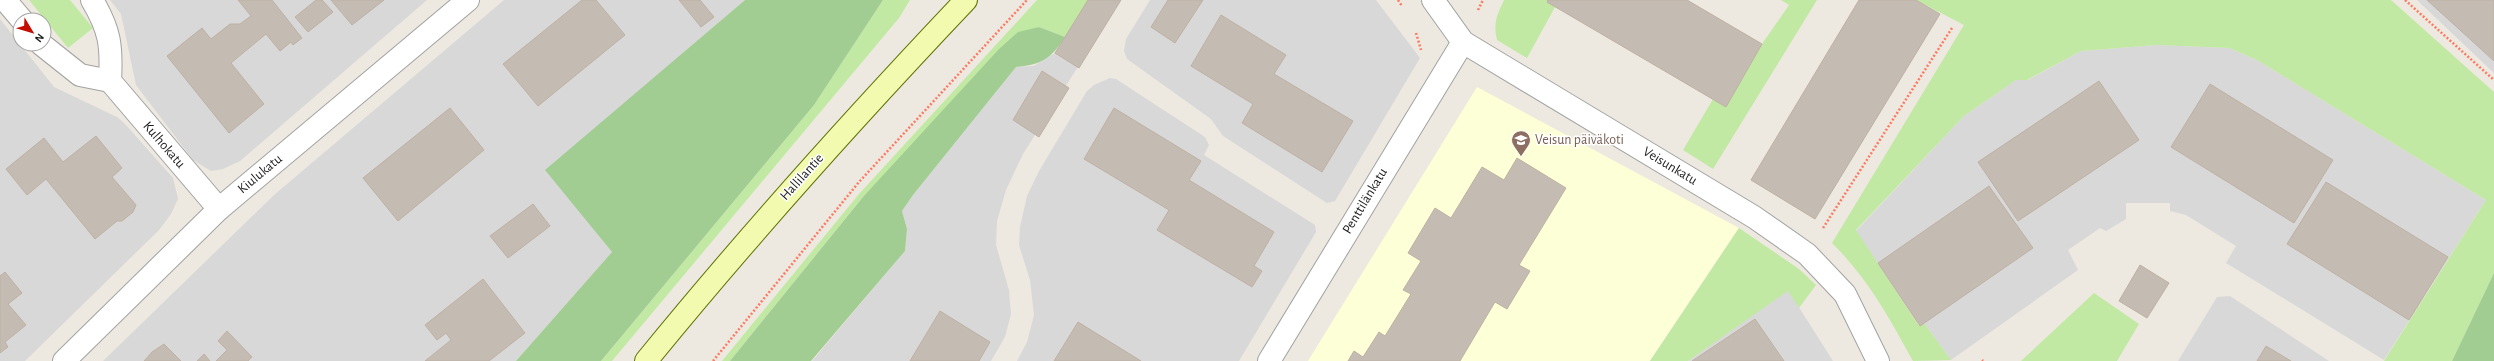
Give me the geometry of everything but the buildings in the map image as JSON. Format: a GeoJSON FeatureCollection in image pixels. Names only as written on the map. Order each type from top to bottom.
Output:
{"type":"FeatureCollection","features":[{"type":"Feature","properties":{"kind":"main road","name":"Hallilantie"},"geometry":{"type":"LineString","coordinates":[[646,361],[773,210],[867,104],[966,0]]}},
{"type":"Feature","properties":{"kind":"street"},"geometry":{"type":"LineString","coordinates":[[6,0],[16,12]]}},
{"type":"Feature","properties":{"kind":"street"},"geometry":{"type":"LineString","coordinates":[[51,52],[80,76],[110,81],[112,52],[104,20],[92,0]]}},
{"type":"Feature","properties":{"kind":"street","name":"Kiulukatu"},"geometry":{"type":"LineString","coordinates":[[64,361],[219,209],[468,0]]}},
{"type":"Feature","properties":{"kind":"street","name":"Veisunkatu"},"geometry":{"type":"LineString","coordinates":[[1432,0],[1462,42],[1754,217],[1807,254],[1845,294],[1878,361]]}},
{"type":"Feature","properties":{"kind":"street","name":"Penttilänkatu"},"geometry":{"type":"LineString","coordinates":[[1269,361],[1462,42]]}},
{"type":"Feature","properties":{"kind":"street","name":"Kulhokatu"},"geometry":{"type":"LineString","coordinates":[[110,81],[219,209]]}},
{"type":"Feature","properties":{"kind":"path"},"geometry":{"type":"LineString","coordinates":[[713,361],[859,182],[1027,0]]}},
{"type":"Feature","properties":{"kind":"path"},"geometry":{"type":"LineString","coordinates":[[2405,0],[2494,80]]}},
{"type":"Feature","properties":{"kind":"path"},"geometry":{"type":"LineString","coordinates":[[1807,254],[1952,28]]}},
{"type":"Feature","properties":{"kind":"shaded area"},"geometry":{"type":"Polygon","coordinates":[[[110,0],[427,0],[240,161],[223,169],[211,171],[193,160],[136,85],[121,14],[110,0]]]}},
{"type":"Feature","properties":{"kind":"shaded area"},"geometry":{"type":"Polygon","coordinates":[[[504,0],[745,0],[546,170],[612,252],[516,361],[103,361],[274,195],[504,0]]]}},
{"type":"Feature","properties":{"kind":"shaded area"},"geometry":{"type":"Polygon","coordinates":[[[1088,0],[1120,0],[1023,154],[1006,190],[997,221],[996,245],[1009,290],[1011,314],[1005,337],[991,361],[812,361],[905,251],[907,229],[902,211],[913,195],[1016,67],[1034,66],[1055,53],[1088,0]]]}},
{"type":"Feature","properties":{"kind":"shaded area"},"geometry":{"type":"Polygon","coordinates":[[[1150,0],[1376,0],[1420,58],[1335,201],[1327,203],[1223,136],[1211,119],[1127,59],[1124,51],[1126,39],[1150,0]]]}},
{"type":"Feature","properties":{"kind":"shaded area"},"geometry":{"type":"Polygon","coordinates":[[[2417,0],[2494,0],[2494,73],[2417,0]]]}},
{"type":"Feature","properties":{"kind":"shaded area"},"geometry":{"type":"Polygon","coordinates":[[[0,19],[12,34],[12,52],[26,52],[54,87],[117,117],[125,124],[173,178],[178,199],[171,214],[159,230],[25,361],[0,361],[0,19]]]}},
{"type":"Feature","properties":{"kind":"shaded area"},"geometry":{"type":"Polygon","coordinates":[[[2156,45],[2229,48],[2257,60],[2486,200],[2384,360],[2226,263],[2236,246],[2186,215],[2170,211],[2170,203],[2126,203],[2126,219],[2106,231],[2100,228],[2068,250],[2078,270],[1951,360],[1924,323],[1920,326],[1856,231],[1964,116],[2016,80],[2028,80],[2081,51],[2156,45]]]}},
{"type":"Feature","properties":{"kind":"shaded area"},"geometry":{"type":"Polygon","coordinates":[[[1110,78],[1116,79],[1205,137],[1209,145],[1204,155],[1315,225],[1316,232],[1239,361],[1017,361],[1027,342],[1034,315],[1030,280],[1019,245],[1020,227],[1027,196],[1039,171],[1087,91],[1094,85],[1110,78]]]}},
{"type":"Feature","properties":{"kind":"shaded area","name":"Veisun päiväkoti"},"geometry":{"type":"Polygon","coordinates":[[[1477,87],[1739,228],[1650,361],[1308,361],[1477,87]]]}},
{"type":"Feature","properties":{"kind":"shaded area"},"geometry":{"type":"Polygon","coordinates":[[[1788,290],[1833,361],[1688,361],[1788,290]]]}},
{"type":"Feature","properties":{"kind":"shaded area"},"geometry":{"type":"Polygon","coordinates":[[[2230,296],[2329,361],[2178,361],[2217,297],[2230,296]]]}},
{"type":"Feature","properties":{"kind":"green space"},"geometry":{"type":"Polygon","coordinates":[[[29,0],[70,0],[93,28],[68,48],[52,28],[52,12],[39,12],[29,0]]]}},
{"type":"Feature","properties":{"kind":"green space"},"geometry":{"type":"Polygon","coordinates":[[[745,0],[883,0],[814,105],[601,361],[516,361],[612,252],[545,170],[745,0]]]}},
{"type":"Feature","properties":{"kind":"green space"},"geometry":{"type":"Polygon","coordinates":[[[883,0],[910,0],[899,18],[612,361],[601,361],[814,105],[883,0]]]}},
{"type":"Feature","properties":{"kind":"green space"},"geometry":{"type":"Polygon","coordinates":[[[1037,0],[1088,0],[1065,37],[1039,27],[863,197],[730,361],[722,361],[859,194],[1037,0]]]}},
{"type":"Feature","properties":{"kind":"green space"},"geometry":{"type":"Polygon","coordinates":[[[1504,0],[1548,0],[1547,2],[1555,7],[1527,58],[1497,40],[1495,29],[1496,19],[1504,0]]]}},
{"type":"Feature","properties":{"kind":"green space"},"geometry":{"type":"Polygon","coordinates":[[[1781,0],[1817,0],[1713,169],[1683,150],[1713,99],[1726,107],[1762,44],[1789,5],[1781,0]]]}},
{"type":"Feature","properties":{"kind":"green space"},"geometry":{"type":"Polygon","coordinates":[[[1916,0],[2391,0],[2494,92],[2494,273],[2452,361],[2384,361],[2486,200],[2257,60],[2229,48],[2156,45],[2081,51],[2027,80],[2016,80],[1964,116],[1856,230],[1919,326],[1924,323],[1951,360],[1913,361],[1877,299],[1857,271],[1832,243],[1964,25],[1916,0]]]}},
{"type":"Feature","properties":{"kind":"green space"},"geometry":{"type":"Polygon","coordinates":[[[1039,27],[1065,37],[1055,51],[1045,60],[1032,65],[1016,67],[913,195],[902,211],[907,229],[905,251],[811,361],[730,361],[863,197],[999,49],[1018,32],[1039,27]]]}},
{"type":"Feature","properties":{"kind":"green space"},"geometry":{"type":"Polygon","coordinates":[[[1739,228],[1799,269],[1816,285],[1799,308],[1788,291],[1688,361],[1650,361],[1739,228]]]}},
{"type":"Feature","properties":{"kind":"green space"},"geometry":{"type":"Polygon","coordinates":[[[2494,273],[2494,361],[2452,361],[2494,273]]]}},
{"type":"Feature","properties":{"kind":"green space"},"geometry":{"type":"Polygon","coordinates":[[[2094,293],[2139,324],[2117,361],[2021,361],[2094,293]]]}},
{"type":"Feature","properties":{"kind":"place","name":"Veisun päiväkoti"},"geometry":{"type":"Point","coordinates":[1521,157]}}]}
